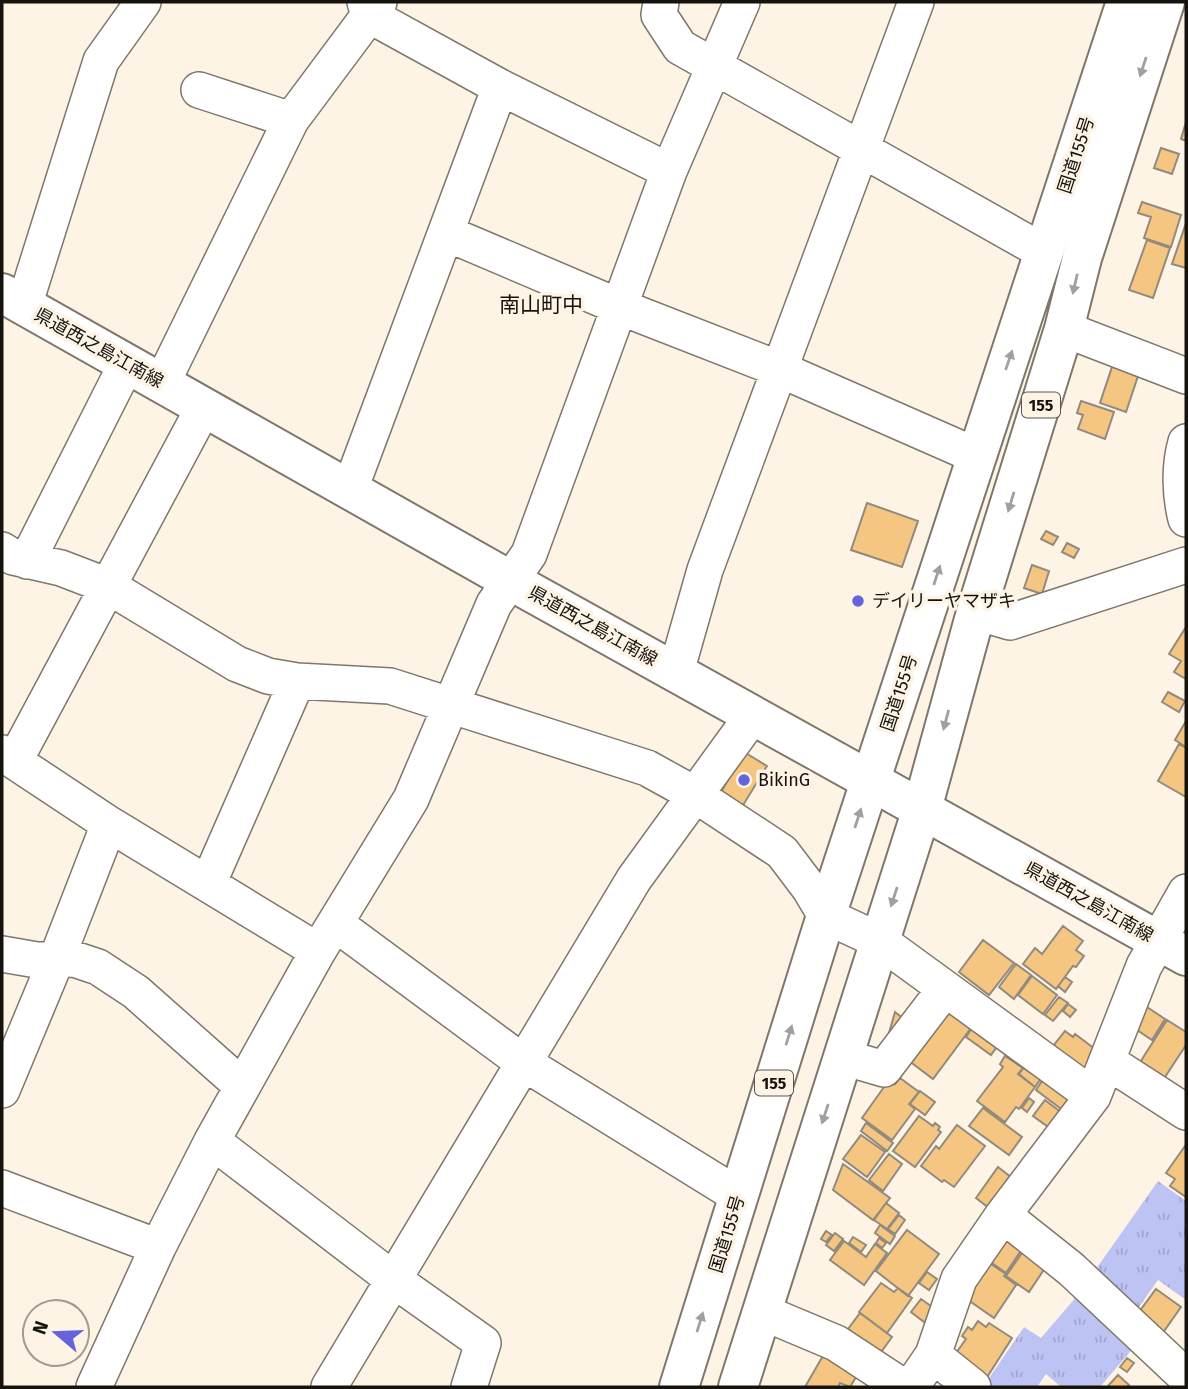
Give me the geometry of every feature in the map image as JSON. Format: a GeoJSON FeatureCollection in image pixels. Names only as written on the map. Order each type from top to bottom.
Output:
{"type":"FeatureCollection","features":[{"type":"Feature","properties":{"kind":"main road","name":"国道155号"},"geometry":{"type":"LineString","coordinates":[[679,1387],[826,916],[1126,2]]}},
{"type":"Feature","properties":{"kind":"main road","name":"国道155号"},"geometry":{"type":"LineString","coordinates":[[738,1387],[922,809],[976,612],[1065,329],[1082,258],[1164,2]]}},
{"type":"Feature","properties":{"kind":"main road"},"geometry":{"type":"LineString","coordinates":[[1172,2],[1186,11]]}},
{"type":"Feature","properties":{"kind":"main road","name":"県道西之島江南線"},"geometry":{"type":"LineString","coordinates":[[13,300],[511,581],[1173,948]]}},
{"type":"Feature","properties":{"kind":"street"},"geometry":{"type":"LineString","coordinates":[[13,300],[101,61],[143,2]]}},
{"type":"Feature","properties":{"kind":"street"},"geometry":{"type":"LineString","coordinates":[[661,2],[659,15],[680,47],[1044,252]]}},
{"type":"Feature","properties":{"kind":"street"},"geometry":{"type":"LineString","coordinates":[[94,1387],[212,1141],[327,937],[411,799],[494,604],[529,554],[669,171],[742,2]]}},
{"type":"Feature","properties":{"kind":"street"},"geometry":{"type":"LineString","coordinates":[[676,672],[705,570],[916,2]]}},
{"type":"Feature","properties":{"kind":"street"},"geometry":{"type":"LineString","coordinates":[[162,383],[291,120],[371,6],[500,87],[669,171]]}},
{"type":"Feature","properties":{"kind":"street"},"geometry":{"type":"LineString","coordinates":[[350,489],[500,87]]}},
{"type":"Feature","properties":{"kind":"street"},"geometry":{"type":"LineString","coordinates":[[199,90],[291,120]]}},
{"type":"Feature","properties":{"kind":"street"},"geometry":{"type":"LineString","coordinates":[[446,233],[620,307],[779,369],[977,456]]}},
{"type":"Feature","properties":{"kind":"street"},"geometry":{"type":"LineString","coordinates":[[1065,329],[1186,376]]}},
{"type":"Feature","properties":{"kind":"street"},"geometry":{"type":"LineString","coordinates":[[127,363],[14,555],[61,568],[108,586],[237,664],[268,676],[297,681],[390,686],[647,768],[694,794],[782,852],[810,889],[826,916],[880,941],[1093,1096]]}},
{"type":"Feature","properties":{"kind":"street"},"geometry":{"type":"LineString","coordinates":[[204,407],[108,586],[8,757],[109,824],[208,884],[327,937],[738,1196]]}},
{"type":"Feature","properties":{"kind":"street"},"geometry":{"type":"LineString","coordinates":[[1186,442],[1181,458],[1186,519]]}},
{"type":"Feature","properties":{"kind":"street"},"geometry":{"type":"LineString","coordinates":[[976,612],[1010,622],[1186,565]]}},
{"type":"Feature","properties":{"kind":"street"},"geometry":{"type":"LineString","coordinates":[[208,884],[297,681]]}},
{"type":"Feature","properties":{"kind":"street"},"geometry":{"type":"LineString","coordinates":[[329,1387],[634,879],[753,715]]}},
{"type":"Feature","properties":{"kind":"street"},"geometry":{"type":"LineString","coordinates":[[2,1090],[109,824]]}},
{"type":"Feature","properties":{"kind":"street"},"geometry":{"type":"LineString","coordinates":[[911,1387],[933,1355],[959,1279],[1003,1215],[1093,1096],[1144,966],[1173,948],[1186,892]]}},
{"type":"Feature","properties":{"kind":"street"},"geometry":{"type":"LineString","coordinates":[[2,954],[37,960],[74,958],[98,967],[136,992],[242,1086]]}},
{"type":"Feature","properties":{"kind":"street"},"geometry":{"type":"LineString","coordinates":[[843,1057],[884,1069],[945,989]]}},
{"type":"Feature","properties":{"kind":"street"},"geometry":{"type":"LineString","coordinates":[[1107,1061],[1186,1112]]}},
{"type":"Feature","properties":{"kind":"street"},"geometry":{"type":"LineString","coordinates":[[212,1141],[394,1280],[483,1343],[469,1387]]}},
{"type":"Feature","properties":{"kind":"street"},"geometry":{"type":"LineString","coordinates":[[2,1188],[159,1247]]}},
{"type":"Feature","properties":{"kind":"street"},"geometry":{"type":"LineString","coordinates":[[1003,1215],[1071,1269],[1182,1377]]}},
{"type":"Feature","properties":{"kind":"street"},"geometry":{"type":"LineString","coordinates":[[762,1312],[836,1343],[903,1387]]}},
{"type":"Feature","properties":{"kind":"street"},"geometry":{"type":"LineString","coordinates":[[933,1355],[973,1387]]}},
{"type":"Feature","properties":{"kind":"green space"},"geometry":{"type":"Polygon","coordinates":[[[1158,1181],[1186,1201],[1186,1300],[1158,1280],[1132,1317],[1089,1279],[1158,1181]]]}},
{"type":"Feature","properties":{"kind":"green space"},"geometry":{"type":"Polygon","coordinates":[[[1083,1289],[1140,1340],[1100,1387],[1061,1387],[1046,1374],[1037,1387],[983,1387],[1024,1327],[1041,1338],[1083,1289]]]}},
{"type":"Feature","properties":{"kind":"building"},"geometry":{"type":"Polygon","coordinates":[[[1186,122],[1186,141],[1181,139],[1186,122]]]}},
{"type":"Feature","properties":{"kind":"building"},"geometry":{"type":"Polygon","coordinates":[[[1161,148],[1179,154],[1172,174],[1154,168],[1161,148]]]}},
{"type":"Feature","properties":{"kind":"building"},"geometry":{"type":"Polygon","coordinates":[[[1142,202],[1181,215],[1171,247],[1144,238],[1151,217],[1138,213],[1142,202]]]}},
{"type":"Feature","properties":{"kind":"building"},"geometry":{"type":"Polygon","coordinates":[[[1186,223],[1186,268],[1172,264],[1186,223]]]}},
{"type":"Feature","properties":{"kind":"building"},"geometry":{"type":"Polygon","coordinates":[[[1147,240],[1170,248],[1153,298],[1129,290],[1147,240]]]}},
{"type":"Feature","properties":{"kind":"building"},"geometry":{"type":"Polygon","coordinates":[[[1114,361],[1140,370],[1126,412],[1100,403],[1114,361]]]}},
{"type":"Feature","properties":{"kind":"building"},"geometry":{"type":"Polygon","coordinates":[[[1081,401],[1114,412],[1105,439],[1078,429],[1083,415],[1077,413],[1081,401]]]}},
{"type":"Feature","properties":{"kind":"building"},"geometry":{"type":"Polygon","coordinates":[[[867,503],[918,521],[902,567],[851,550],[867,503]]]}},
{"type":"Feature","properties":{"kind":"building"},"geometry":{"type":"Polygon","coordinates":[[[1046,531],[1058,537],[1053,545],[1041,539],[1046,531]]]}},
{"type":"Feature","properties":{"kind":"building"},"geometry":{"type":"Polygon","coordinates":[[[1067,543],[1079,549],[1074,558],[1062,552],[1067,543]]]}},
{"type":"Feature","properties":{"kind":"building"},"geometry":{"type":"Polygon","coordinates":[[[1032,565],[1049,571],[1042,594],[1024,588],[1032,565]]]}},
{"type":"Feature","properties":{"kind":"building"},"geometry":{"type":"Polygon","coordinates":[[[1186,627],[1186,679],[1174,672],[1181,661],[1169,654],[1186,627]]]}},
{"type":"Feature","properties":{"kind":"building"},"geometry":{"type":"Polygon","coordinates":[[[1168,692],[1185,701],[1179,712],[1162,702],[1168,692]]]}},
{"type":"Feature","properties":{"kind":"building"},"geometry":{"type":"Polygon","coordinates":[[[1186,721],[1186,747],[1175,740],[1186,721]]]}},
{"type":"Feature","properties":{"kind":"building"},"geometry":{"type":"Polygon","coordinates":[[[1179,744],[1186,748],[1186,797],[1158,781],[1179,744]]]}},
{"type":"Feature","properties":{"kind":"building","name":"BikinG"},"geometry":{"type":"Polygon","coordinates":[[[744,752],[767,766],[742,807],[720,794],[744,752]]]}},
{"type":"Feature","properties":{"kind":"building"},"geometry":{"type":"Polygon","coordinates":[[[1063,926],[1083,941],[1076,950],[1084,956],[1056,989],[1023,964],[1035,948],[1042,954],[1063,926]]]}},
{"type":"Feature","properties":{"kind":"building"},"geometry":{"type":"Polygon","coordinates":[[[983,940],[1014,963],[989,995],[959,972],[983,940]]]}},
{"type":"Feature","properties":{"kind":"building"},"geometry":{"type":"Polygon","coordinates":[[[1016,964],[1031,975],[1014,999],[999,987],[1016,964]]]}},
{"type":"Feature","properties":{"kind":"building"},"geometry":{"type":"Polygon","coordinates":[[[1032,976],[1057,995],[1043,1014],[1018,995],[1032,976]]]}},
{"type":"Feature","properties":{"kind":"building"},"geometry":{"type":"Polygon","coordinates":[[[1065,977],[1072,982],[1065,992],[1058,986],[1065,977]]]}},
{"type":"Feature","properties":{"kind":"building"},"geometry":{"type":"Polygon","coordinates":[[[1059,997],[1068,1003],[1053,1021],[1045,1015],[1059,997]]]}},
{"type":"Feature","properties":{"kind":"building"},"geometry":{"type":"Polygon","coordinates":[[[1068,1004],[1076,1010],[1070,1017],[1063,1011],[1068,1004]]]}},
{"type":"Feature","properties":{"kind":"building"},"geometry":{"type":"Polygon","coordinates":[[[1144,1005],[1165,1019],[1152,1040],[1131,1026],[1144,1005]]]}},
{"type":"Feature","properties":{"kind":"building"},"geometry":{"type":"Polygon","coordinates":[[[942,1006],[971,1028],[933,1079],[904,1057],[942,1006]]]}},
{"type":"Feature","properties":{"kind":"building"},"geometry":{"type":"Polygon","coordinates":[[[895,1012],[910,1024],[898,1040],[889,1033],[895,1012]]]}},
{"type":"Feature","properties":{"kind":"building"},"geometry":{"type":"Polygon","coordinates":[[[1167,1020],[1186,1032],[1186,1045],[1163,1080],[1139,1064],[1167,1020]]]}},
{"type":"Feature","properties":{"kind":"building"},"geometry":{"type":"Polygon","coordinates":[[[976,1022],[1001,1041],[991,1055],[966,1037],[976,1022]]]}},
{"type":"Feature","properties":{"kind":"building"},"geometry":{"type":"Polygon","coordinates":[[[1065,1031],[1073,1037],[1075,1034],[1095,1049],[1084,1076],[1050,1050],[1065,1031]]]}},
{"type":"Feature","properties":{"kind":"building"},"geometry":{"type":"Polygon","coordinates":[[[1005,1056],[1023,1068],[1018,1074],[1035,1087],[1019,1109],[1016,1107],[1005,1122],[977,1101],[1003,1067],[1000,1064],[1005,1056]]]}},
{"type":"Feature","properties":{"kind":"building"},"geometry":{"type":"Polygon","coordinates":[[[1028,1062],[1044,1074],[1035,1087],[1019,1074],[1028,1062]]]}},
{"type":"Feature","properties":{"kind":"building"},"geometry":{"type":"Polygon","coordinates":[[[1046,1075],[1075,1096],[1064,1111],[1036,1090],[1046,1075]]]}},
{"type":"Feature","properties":{"kind":"building"},"geometry":{"type":"Polygon","coordinates":[[[900,1078],[919,1092],[909,1104],[915,1109],[892,1140],[862,1118],[889,1080],[895,1084],[900,1078]]]}},
{"type":"Feature","properties":{"kind":"building"},"geometry":{"type":"Polygon","coordinates":[[[920,1091],[935,1102],[925,1115],[910,1104],[920,1091]]]}},
{"type":"Feature","properties":{"kind":"building"},"geometry":{"type":"Polygon","coordinates":[[[1029,1098],[1034,1102],[1027,1112],[1022,1108],[1029,1098]]]}},
{"type":"Feature","properties":{"kind":"building"},"geometry":{"type":"Polygon","coordinates":[[[1045,1100],[1062,1113],[1051,1129],[1033,1116],[1045,1100]]]}},
{"type":"Feature","properties":{"kind":"building"},"geometry":{"type":"Polygon","coordinates":[[[983,1108],[1022,1137],[1009,1155],[969,1126],[983,1108]]]}},
{"type":"Feature","properties":{"kind":"building"},"geometry":{"type":"Polygon","coordinates":[[[919,1116],[933,1126],[935,1123],[941,1132],[915,1167],[893,1151],[919,1116]]]}},
{"type":"Feature","properties":{"kind":"building"},"geometry":{"type":"Polygon","coordinates":[[[866,1123],[893,1143],[887,1151],[861,1131],[866,1123]]]}},
{"type":"Feature","properties":{"kind":"building"},"geometry":{"type":"Polygon","coordinates":[[[957,1125],[985,1146],[954,1187],[944,1180],[942,1182],[921,1166],[936,1146],[939,1149],[957,1125]]]}},
{"type":"Feature","properties":{"kind":"building"},"geometry":{"type":"Polygon","coordinates":[[[861,1135],[885,1152],[867,1177],[843,1159],[861,1135]]]}},
{"type":"Feature","properties":{"kind":"building"},"geometry":{"type":"Polygon","coordinates":[[[1185,1146],[1186,1197],[1170,1186],[1175,1179],[1166,1173],[1185,1146]]]}},
{"type":"Feature","properties":{"kind":"building"},"geometry":{"type":"Polygon","coordinates":[[[889,1154],[902,1164],[883,1191],[869,1180],[889,1154]]]}},
{"type":"Feature","properties":{"kind":"building"},"geometry":{"type":"Polygon","coordinates":[[[843,1164],[890,1198],[873,1220],[833,1190],[843,1164]]]}},
{"type":"Feature","properties":{"kind":"building"},"geometry":{"type":"Polygon","coordinates":[[[998,1167],[1016,1181],[993,1211],[976,1198],[998,1167]]]}},
{"type":"Feature","properties":{"kind":"building"},"geometry":{"type":"Polygon","coordinates":[[[886,1203],[899,1213],[887,1229],[874,1220],[886,1203]]]}},
{"type":"Feature","properties":{"kind":"building"},"geometry":{"type":"Polygon","coordinates":[[[899,1215],[905,1220],[895,1234],[888,1229],[899,1215]]]}},
{"type":"Feature","properties":{"kind":"building"},"geometry":{"type":"Polygon","coordinates":[[[880,1225],[895,1236],[890,1244],[875,1233],[880,1225]]]}},
{"type":"Feature","properties":{"kind":"building"},"geometry":{"type":"Polygon","coordinates":[[[1002,1227],[1026,1243],[1006,1273],[982,1256],[1002,1227]]]}},
{"type":"Feature","properties":{"kind":"building"},"geometry":{"type":"Polygon","coordinates":[[[907,1230],[939,1254],[908,1296],[876,1271],[907,1230]]]}},
{"type":"Feature","properties":{"kind":"building"},"geometry":{"type":"Polygon","coordinates":[[[826,1231],[832,1235],[826,1242],[821,1239],[826,1231]]]}},
{"type":"Feature","properties":{"kind":"building"},"geometry":{"type":"Polygon","coordinates":[[[835,1233],[843,1239],[834,1251],[826,1245],[835,1233]]]}},
{"type":"Feature","properties":{"kind":"building"},"geometry":{"type":"Polygon","coordinates":[[[853,1237],[866,1245],[861,1252],[849,1243],[853,1237]]]}},
{"type":"Feature","properties":{"kind":"building"},"geometry":{"type":"Polygon","coordinates":[[[879,1238],[886,1243],[882,1248],[876,1243],[879,1238]]]}},
{"type":"Feature","properties":{"kind":"building"},"geometry":{"type":"Polygon","coordinates":[[[844,1241],[866,1257],[875,1244],[887,1253],[864,1285],[830,1260],[844,1241]]]}},
{"type":"Feature","properties":{"kind":"building"},"geometry":{"type":"Polygon","coordinates":[[[1024,1250],[1047,1265],[1029,1292],[1006,1276],[1024,1250]]]}},
{"type":"Feature","properties":{"kind":"building"},"geometry":{"type":"Polygon","coordinates":[[[985,1260],[1006,1274],[1004,1276],[1016,1285],[994,1318],[961,1295],[985,1260]]]}},
{"type":"Feature","properties":{"kind":"building"},"geometry":{"type":"Polygon","coordinates":[[[927,1272],[937,1279],[929,1290],[919,1283],[927,1272]]]}},
{"type":"Feature","properties":{"kind":"building"},"geometry":{"type":"Polygon","coordinates":[[[881,1283],[894,1292],[898,1288],[912,1298],[887,1333],[859,1312],[881,1283]]]}},
{"type":"Feature","properties":{"kind":"building"},"geometry":{"type":"Polygon","coordinates":[[[1156,1289],[1181,1307],[1162,1334],[1136,1316],[1156,1289]]]}},
{"type":"Feature","properties":{"kind":"building"},"geometry":{"type":"Polygon","coordinates":[[[921,1299],[938,1311],[928,1325],[911,1312],[921,1299]]]}},
{"type":"Feature","properties":{"kind":"building"},"geometry":{"type":"Polygon","coordinates":[[[860,1313],[892,1337],[876,1359],[849,1339],[853,1333],[848,1329],[860,1313]]]}},
{"type":"Feature","properties":{"kind":"building"},"geometry":{"type":"Polygon","coordinates":[[[978,1321],[986,1327],[989,1323],[1012,1338],[982,1385],[949,1363],[966,1339],[962,1336],[968,1327],[972,1330],[978,1321]]]}},
{"type":"Feature","properties":{"kind":"building"},"geometry":{"type":"Polygon","coordinates":[[[828,1347],[862,1367],[850,1387],[840,1383],[838,1387],[805,1387],[828,1347]]]}},
{"type":"Feature","properties":{"kind":"building"},"geometry":{"type":"Polygon","coordinates":[[[1127,1358],[1134,1363],[1127,1372],[1120,1367],[1127,1358]]]}},
{"type":"Feature","properties":{"kind":"building"},"geometry":{"type":"Polygon","coordinates":[[[1118,1375],[1129,1385],[1107,1387],[1118,1375]]]}},
{"type":"Feature","properties":{"kind":"place","name":"デイリーヤマザキ"},"geometry":{"type":"Point","coordinates":[858,601]}},
{"type":"Feature","properties":{"kind":"place","name":"BikinG"},"geometry":{"type":"Point","coordinates":[744,780]}},
{"type":"Feature","properties":{"kind":"district","name":"南山町中"},"geometry":{"type":"Point","coordinates":[541,305]}}]}
